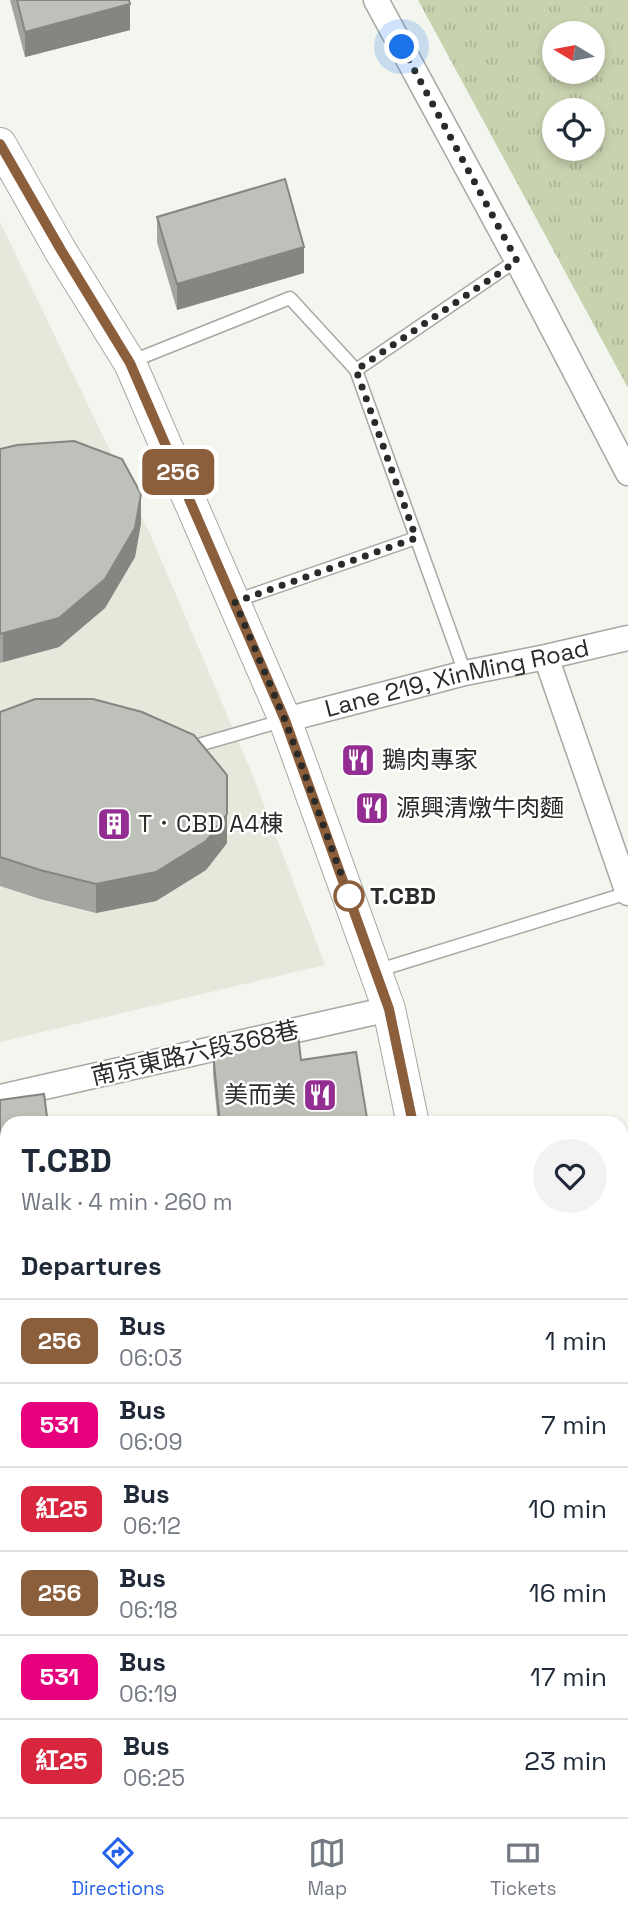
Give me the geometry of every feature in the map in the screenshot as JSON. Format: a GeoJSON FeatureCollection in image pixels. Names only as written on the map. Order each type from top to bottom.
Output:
{"type":"FeatureCollection","features":[{"type":"Feature","properties":{"kind":"street"},"geometry":{"type":"LineString","coordinates":[[376,0],[628,473]]}},
{"type":"Feature","properties":{"kind":"street"},"geometry":{"type":"LineString","coordinates":[[0,144],[130,363],[285,720],[389,1009],[411,1116]]}},
{"type":"Feature","properties":{"kind":"street","name":"Lane 219, XinMing Road"},"geometry":{"type":"LineString","coordinates":[[285,720],[465,673],[628,638]]}},
{"type":"Feature","properties":{"kind":"street"},"geometry":{"type":"LineString","coordinates":[[546,657],[628,893]]}},
{"type":"Feature","properties":{"kind":"street","name":"南京東路六段368巷"},"geometry":{"type":"LineString","coordinates":[[0,1097],[389,1009]]}},
{"type":"Feature","properties":{"kind":"lane"},"geometry":{"type":"LineString","coordinates":[[356,370],[517,261]]}},
{"type":"Feature","properties":{"kind":"lane"},"geometry":{"type":"LineString","coordinates":[[130,363],[290,298],[356,370],[465,673]]}},
{"type":"Feature","properties":{"kind":"lane"},"geometry":{"type":"LineString","coordinates":[[235,602],[416,538]]}},
{"type":"Feature","properties":{"kind":"lane"},"geometry":{"type":"LineString","coordinates":[[202,744],[285,720]]}},
{"type":"Feature","properties":{"kind":"lane"},"geometry":{"type":"LineString","coordinates":[[376,971],[628,893]]}},
{"type":"Feature","properties":{"kind":"shaded area"},"geometry":{"type":"Polygon","coordinates":[[[0,222],[150,534],[251,771],[325,965],[0,1042],[0,222]]]}},
{"type":"Feature","properties":{"kind":"green space"},"geometry":{"type":"Polygon","coordinates":[[[418,0],[628,0],[628,388],[418,0]]]}},
{"type":"Feature","properties":{"kind":"building"},"geometry":{"type":"Polygon","coordinates":[[[17,0],[129,0],[130,4],[25,32],[17,0]]]}},
{"type":"Feature","properties":{"kind":"building"},"geometry":{"type":"Polygon","coordinates":[[[285,179],[304,247],[177,284],[157,217],[285,179]]]}},
{"type":"Feature","properties":{"kind":"building"},"geometry":{"type":"Polygon","coordinates":[[[74,441],[122,459],[141,494],[135,528],[105,579],[59,618],[0,634],[0,449],[17,445],[74,441]]]}},
{"type":"Feature","properties":{"kind":"building","name":"T．CBD A4棟"},"geometry":{"type":"Polygon","coordinates":[[[35,699],[93,699],[142,712],[194,735],[227,775],[227,814],[206,841],[156,872],[96,884],[0,857],[0,712],[35,699]]]}},
{"type":"Feature","properties":{"kind":"building"},"geometry":{"type":"Polygon","coordinates":[[[298,1035],[301,1060],[356,1052],[367,1116],[219,1116],[213,1053],[298,1035]]]}},
{"type":"Feature","properties":{"kind":"building"},"geometry":{"type":"Polygon","coordinates":[[[44,1094],[47,1116],[0,1116],[0,1100],[44,1094]]]}},
{"type":"Feature","properties":{"kind":"bus line","name":"256"},"geometry":{"type":"LineString","coordinates":[[0,144],[130,363],[285,720],[389,1009],[411,1116]]}},
{"type":"Feature","properties":{"kind":"place","name":"鵝肉專家"},"geometry":{"type":"Point","coordinates":[358,760]}},
{"type":"Feature","properties":{"kind":"place","name":"源興清燉牛肉麵"},"geometry":{"type":"Point","coordinates":[372,808]}},
{"type":"Feature","properties":{"kind":"place","name":"T．CBD A4棟"},"geometry":{"type":"Point","coordinates":[114,824]}},
{"type":"Feature","properties":{"kind":"place","name":"T.CBD"},"geometry":{"type":"Point","coordinates":[349,896]}},
{"type":"Feature","properties":{"kind":"place","name":"美而美"},"geometry":{"type":"Point","coordinates":[320,1095]}},
{"type":"Feature","properties":{"kind":"route"},"geometry":{"type":"LineString","coordinates":[[349,896],[285,720],[235,602],[416,538],[356,370],[517,261],[402,47]]}}]}
